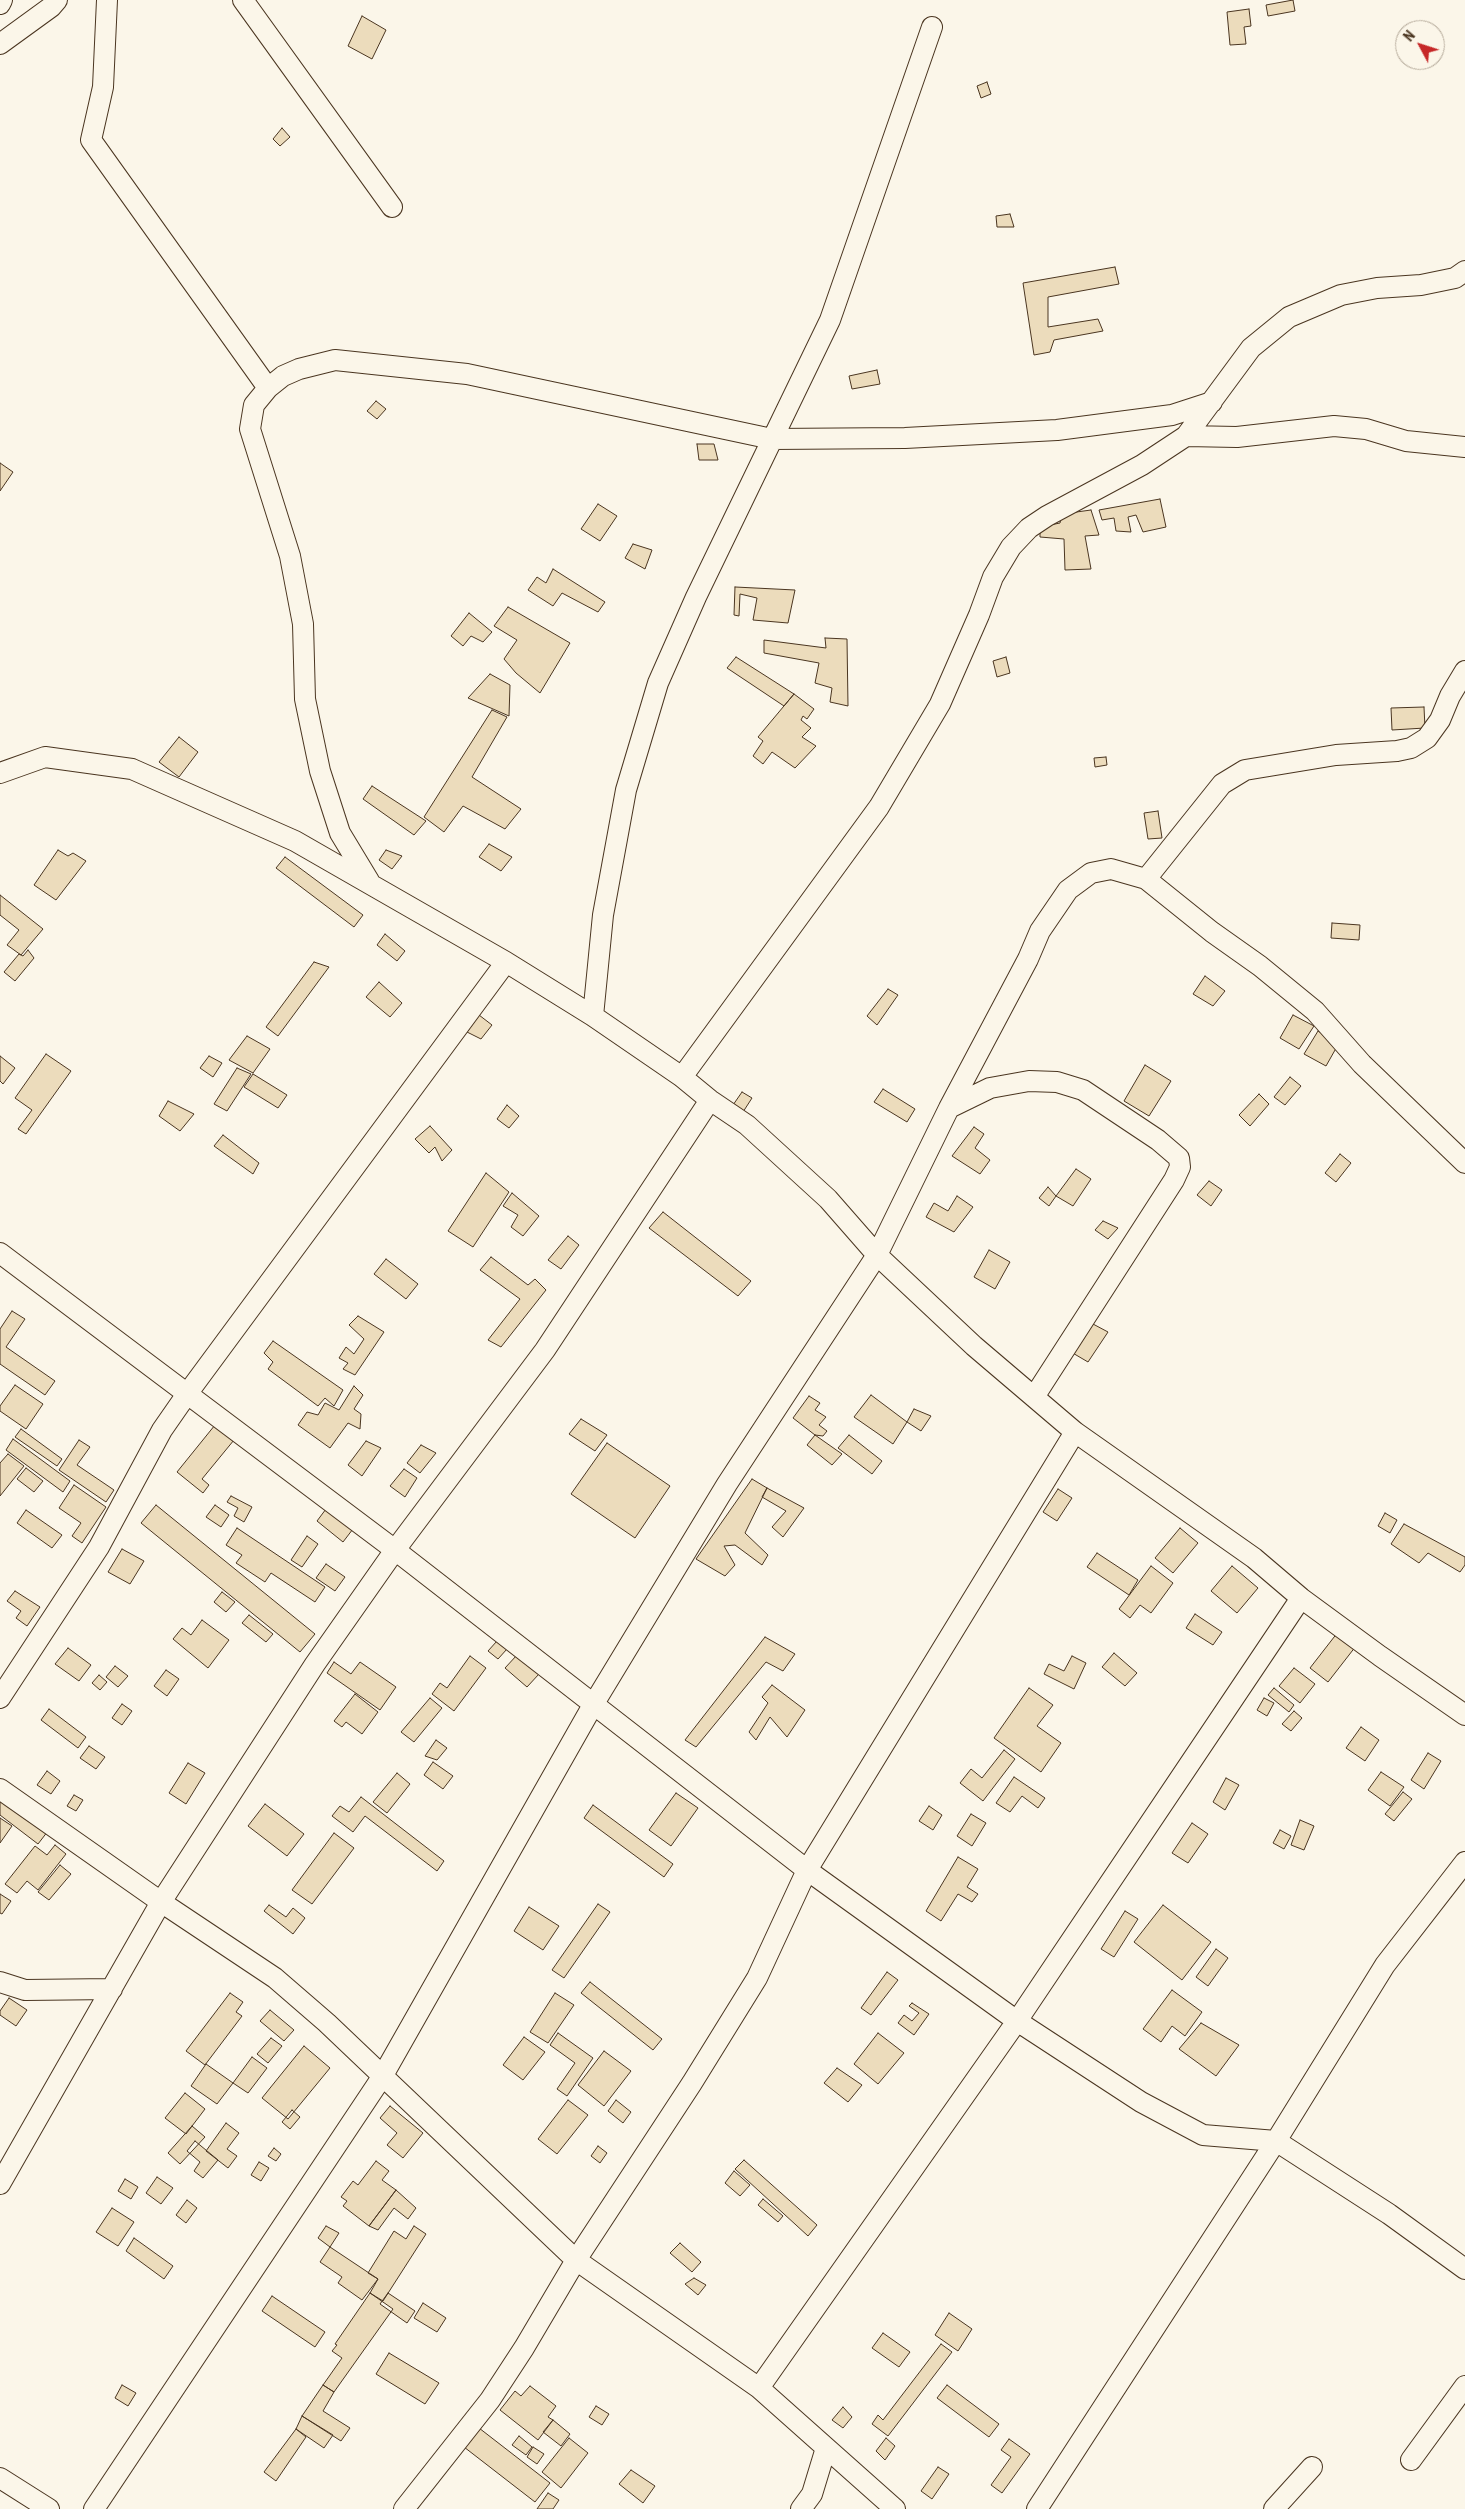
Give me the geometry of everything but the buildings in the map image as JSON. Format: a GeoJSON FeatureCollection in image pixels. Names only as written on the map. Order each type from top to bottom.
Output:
{"type":"FeatureCollection","features":[{"type":"Feature","properties":{"kind":"street"},"geometry":{"type":"LineString","coordinates":[[0,4],[2,0]]}},
{"type":"Feature","properties":{"kind":"street"},"geometry":{"type":"LineString","coordinates":[[0,44],[51,7],[57,0]]}},
{"type":"Feature","properties":{"kind":"street"},"geometry":{"type":"LineString","coordinates":[[107,0],[103,87],[92,140],[268,388]]}},
{"type":"Feature","properties":{"kind":"street"},"geometry":{"type":"LineString","coordinates":[[243,0],[392,208]]}},
{"type":"Feature","properties":{"kind":"street"},"geometry":{"type":"LineString","coordinates":[[593,1016],[603,915],[626,790],[658,683],[696,597],[830,320],[932,27]]}},
{"type":"Feature","properties":{"kind":"street"},"geometry":{"type":"LineString","coordinates":[[682,1077],[879,807],[940,704],[979,615],[993,577],[1010,548],[1029,528],[1046,516],[1142,464],[1186,436],[1251,348],[1289,317],[1341,295],[1377,288],[1421,285],[1455,278],[1465,271]]}},
{"type":"Feature","properties":{"kind":"street"},"geometry":{"type":"LineString","coordinates":[[370,883],[340,833],[320,771],[305,699],[303,624],[290,556],[250,429],[254,405],[268,388],[283,376],[300,369],[334,360],[467,374],[772,439],[905,438],[1056,430],[1172,415],[1212,402]]}},
{"type":"Feature","properties":{"kind":"street"},"geometry":{"type":"LineString","coordinates":[[1186,436],[1237,437],[1334,426],[1366,428],[1406,441],[1465,447]]}},
{"type":"Feature","properties":{"kind":"street"},"geometry":{"type":"LineString","coordinates":[[1146,879],[1222,784],[1245,770],[1336,755],[1397,751],[1411,748],[1427,738],[1440,720],[1450,696],[1465,670]]}},
{"type":"Feature","properties":{"kind":"street"},"geometry":{"type":"LineString","coordinates":[[0,773],[44,757],[132,769],[294,841],[506,962],[593,1016],[748,1125],[828,1198],[877,1255],[974,1346],[1074,1432],[1254,1558],[1302,1598],[1465,1715]]}},
{"type":"Feature","properties":{"kind":"street"},"geometry":{"type":"LineString","coordinates":[[94,2509],[382,2077],[593,1705],[727,1484],[877,1255],[949,1108],[1028,958],[1040,931],[1068,890],[1091,873],[1111,869],[1146,879],[1212,932],[1260,966],[1315,1011],[1362,1064],[1465,1164]]}},
{"type":"Feature","properties":{"kind":"street"},"geometry":{"type":"LineString","coordinates":[[0,1698],[99,1547],[162,1430],[506,962]]}},
{"type":"Feature","properties":{"kind":"street"},"geometry":{"type":"LineString","coordinates":[[949,1108],[990,1088],[1029,1081],[1057,1082],[1083,1090],[1158,1140],[1179,1158],[1180,1167],[1174,1180],[1034,1397]]}},
{"type":"Feature","properties":{"kind":"street"},"geometry":{"type":"LineString","coordinates":[[0,2184],[161,1902],[315,1664],[395,1550],[545,1350],[710,1100]]}},
{"type":"Feature","properties":{"kind":"street"},"geometry":{"type":"LineString","coordinates":[[0,1253],[395,1550],[808,1870],[1017,2021],[1141,2102],[1203,2135],[1276,2141],[1389,2214],[1465,2269]]}},
{"type":"Feature","properties":{"kind":"street"},"geometry":{"type":"LineString","coordinates":[[404,2509],[490,2400],[524,2348],[576,2260],[692,2083],[757,1978],[808,1870],[1074,1432]]}},
{"type":"Feature","properties":{"kind":"street"},"geometry":{"type":"LineString","coordinates":[[759,2388],[1017,2021],[1302,1598]]}},
{"type":"Feature","properties":{"kind":"street"},"geometry":{"type":"LineString","coordinates":[[0,1789],[161,1902],[275,1978],[576,2260],[759,2388],[894,2509]]}},
{"type":"Feature","properties":{"kind":"street"},"geometry":{"type":"LineString","coordinates":[[1037,2509],[1276,2141],[1384,1965],[1465,1862]]}},
{"type":"Feature","properties":{"kind":"street"},"geometry":{"type":"LineString","coordinates":[[0,1982],[25,1990],[112,1990]]}},
{"type":"Feature","properties":{"kind":"street"},"geometry":{"type":"LineString","coordinates":[[1412,2460],[1465,2386]]}},
{"type":"Feature","properties":{"kind":"street"},"geometry":{"type":"LineString","coordinates":[[801,2509],[812,2494],[826,2448]]}},
{"type":"Feature","properties":{"kind":"street"},"geometry":{"type":"LineString","coordinates":[[1274,2509],[1312,2467]]}},
{"type":"Feature","properties":{"kind":"street"},"geometry":{"type":"LineString","coordinates":[[0,2478],[49,2509]]}}]}
